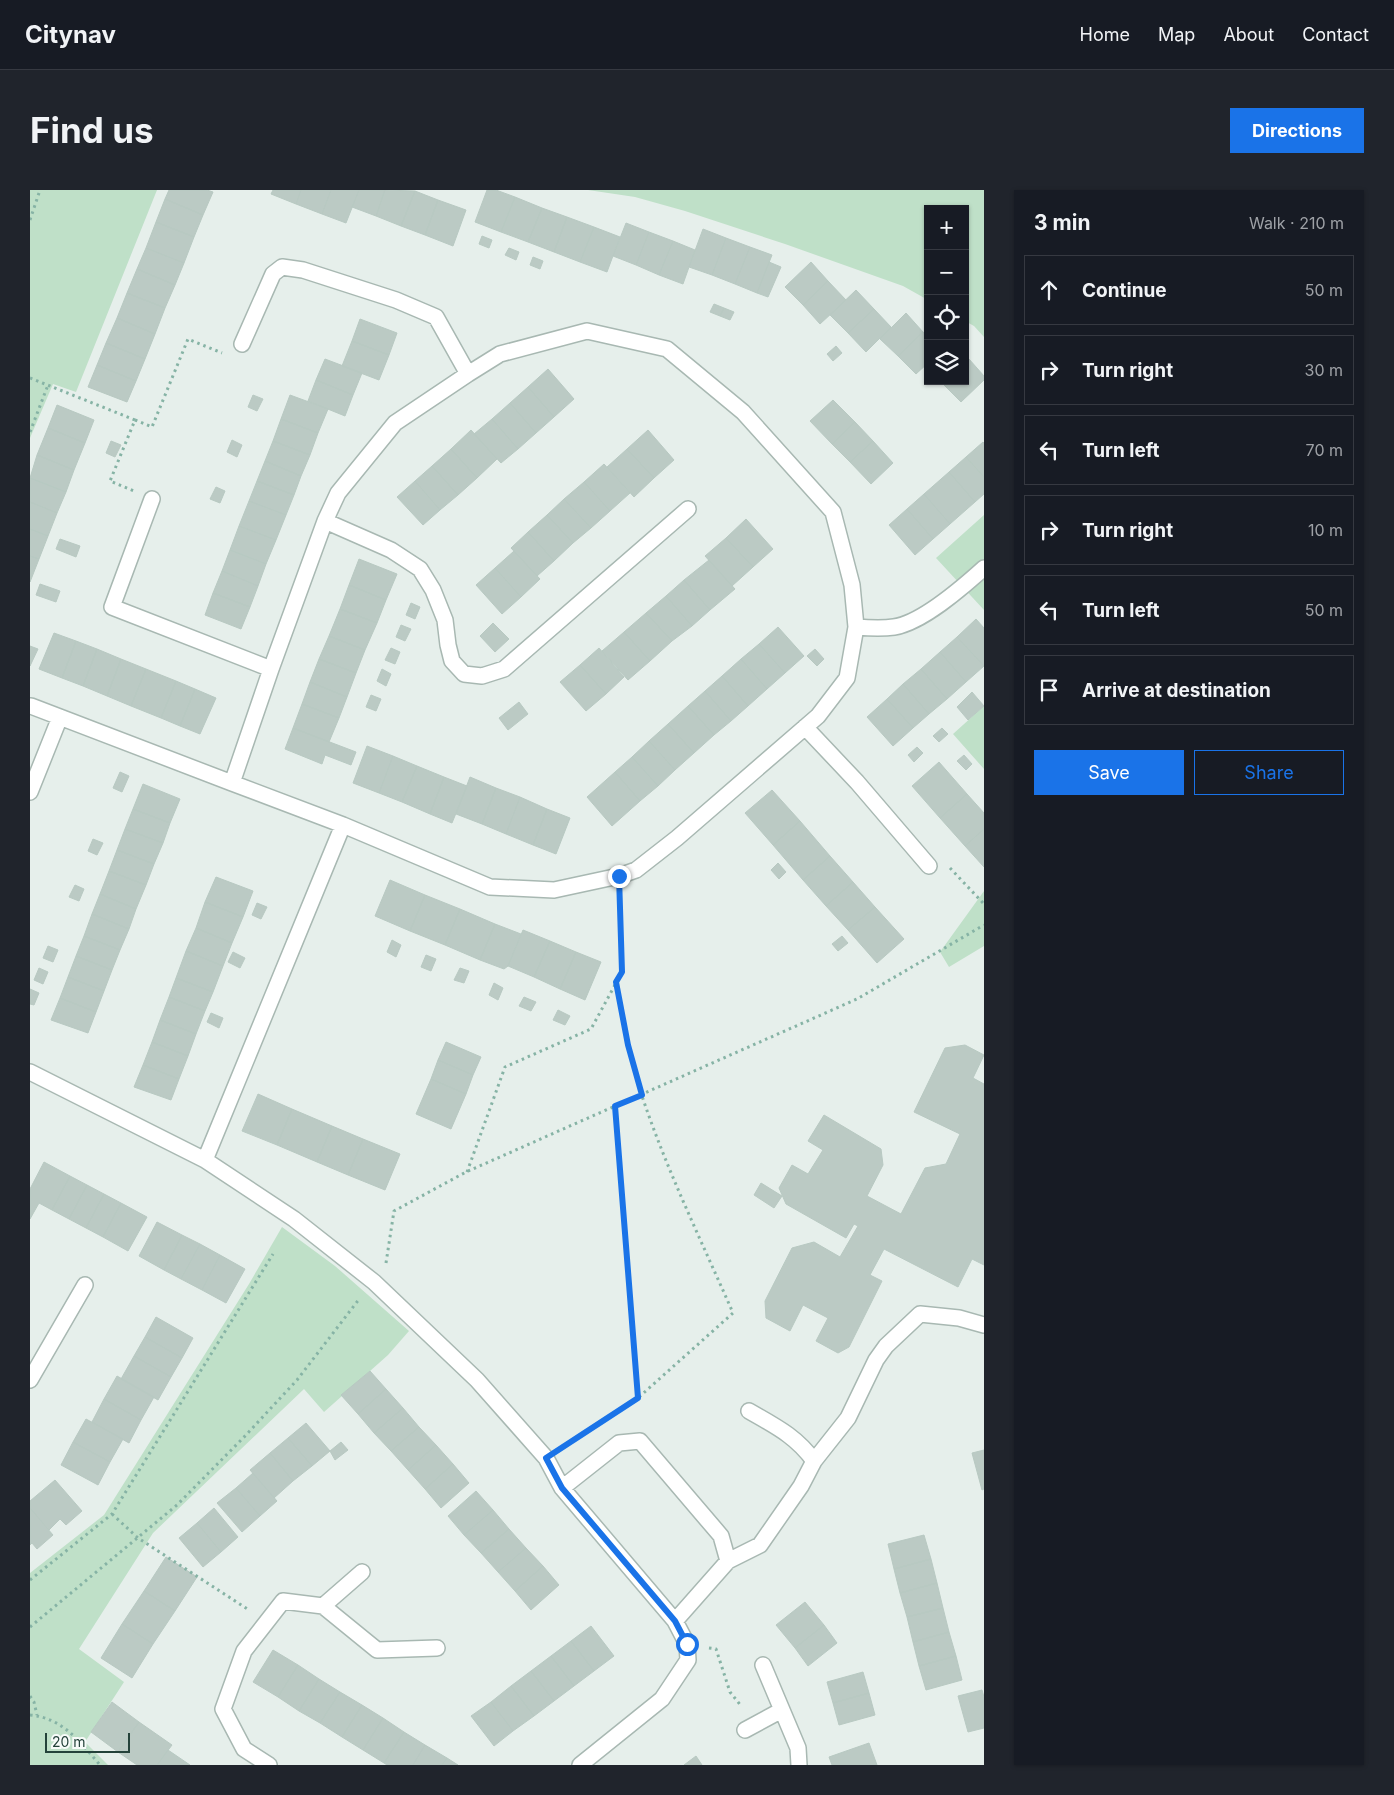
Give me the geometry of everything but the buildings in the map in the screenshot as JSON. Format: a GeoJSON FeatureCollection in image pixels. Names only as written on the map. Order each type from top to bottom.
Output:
{"type":"FeatureCollection","features":[{"type":"Feature","properties":{"kind":"street"},"geometry":{"type":"LineString","coordinates":[[242,344],[273,274],[282,267],[303,270],[396,300],[436,317],[468,374]]}},
{"type":"Feature","properties":{"kind":"street"},"geometry":{"type":"LineString","coordinates":[[31,706],[232,783],[343,825],[490,887],[554,890],[619,876],[636,870],[677,838],[818,716],[847,678],[856,627],[852,585],[833,512],[744,412],[667,348],[587,331],[500,354],[395,423],[338,493],[325,521],[270,669],[232,783]]}},
{"type":"Feature","properties":{"kind":"street"},"geometry":{"type":"LineString","coordinates":[[152,498],[112,607],[270,669]]}},
{"type":"Feature","properties":{"kind":"street"},"geometry":{"type":"LineString","coordinates":[[325,521],[391,550],[420,570],[433,590],[445,620],[452,661],[464,674],[482,676],[504,668],[688,510]]}},
{"type":"Feature","properties":{"kind":"street"},"geometry":{"type":"LineString","coordinates":[[856,627],[896,627],[920,617],[984,568]]}},
{"type":"Feature","properties":{"kind":"street"},"geometry":{"type":"LineString","coordinates":[[30,792],[60,717]]}},
{"type":"Feature","properties":{"kind":"street"},"geometry":{"type":"LineString","coordinates":[[805,727],[857,782],[929,866]]}},
{"type":"Feature","properties":{"kind":"street"},"geometry":{"type":"LineString","coordinates":[[205,1160],[343,825]]}},
{"type":"Feature","properties":{"kind":"street"},"geometry":{"type":"LineString","coordinates":[[30,1072],[205,1160],[294,1219],[374,1282],[477,1380],[546,1458],[562,1488],[675,1621],[687,1644],[688,1660],[662,1699],[580,1765]]}},
{"type":"Feature","properties":{"kind":"street"},"geometry":{"type":"LineString","coordinates":[[30,1380],[85,1285]]}},
{"type":"Feature","properties":{"kind":"street"},"geometry":{"type":"LineString","coordinates":[[675,1621],[728,1560],[760,1545],[801,1486],[814,1461],[848,1418],[876,1360],[886,1346],[920,1314],[959,1318],[984,1325]]}},
{"type":"Feature","properties":{"kind":"street"},"geometry":{"type":"LineString","coordinates":[[749,1411],[790,1435],[814,1461]]}},
{"type":"Feature","properties":{"kind":"street"},"geometry":{"type":"LineString","coordinates":[[562,1488],[619,1443],[640,1441],[721,1536],[728,1560]]}},
{"type":"Feature","properties":{"kind":"street"},"geometry":{"type":"LineString","coordinates":[[323,1606],[362,1572]]}},
{"type":"Feature","properties":{"kind":"street"},"geometry":{"type":"LineString","coordinates":[[269,1765],[244,1749],[223,1709],[244,1651],[283,1601],[323,1606],[377,1650],[437,1648]]}},
{"type":"Feature","properties":{"kind":"street"},"geometry":{"type":"LineString","coordinates":[[764,1665],[798,1748],[799,1765]]}},
{"type":"Feature","properties":{"kind":"street"},"geometry":{"type":"LineString","coordinates":[[745,1730],[782,1710]]}},
{"type":"Feature","properties":{"kind":"path"},"geometry":{"type":"LineString","coordinates":[[30,220],[40,190]]}},
{"type":"Feature","properties":{"kind":"path"},"geometry":{"type":"LineString","coordinates":[[30,378],[152,427],[188,339],[237,359],[242,344]]}},
{"type":"Feature","properties":{"kind":"path"},"geometry":{"type":"LineString","coordinates":[[30,432],[48,385]]}},
{"type":"Feature","properties":{"kind":"path"},"geometry":{"type":"LineString","coordinates":[[135,420],[110,481],[152,498]]}},
{"type":"Feature","properties":{"kind":"path"},"geometry":{"type":"LineString","coordinates":[[929,866],[941,857],[984,904]]}},
{"type":"Feature","properties":{"kind":"path"},"geometry":{"type":"LineString","coordinates":[[466,1172],[505,1067],[591,1029],[622,972],[619,876]]}},
{"type":"Feature","properties":{"kind":"path"},"geometry":{"type":"LineString","coordinates":[[30,1627],[177,1505],[296,1380],[386,1266],[394,1210],[466,1172],[857,999],[984,925]]}},
{"type":"Feature","properties":{"kind":"path"},"geometry":{"type":"LineString","coordinates":[[546,1458],[638,1398],[733,1313],[658,1141],[642,1095],[628,1045],[616,982]]}},
{"type":"Feature","properties":{"kind":"path"},"geometry":{"type":"LineString","coordinates":[[615,1106],[638,1398]]}},
{"type":"Feature","properties":{"kind":"path"},"geometry":{"type":"LineString","coordinates":[[30,1580],[112,1514],[273,1254]]}},
{"type":"Feature","properties":{"kind":"path"},"geometry":{"type":"LineString","coordinates":[[112,1514],[138,1538],[267,1622]]}},
{"type":"Feature","properties":{"kind":"path"},"geometry":{"type":"LineString","coordinates":[[687,1644],[716,1649],[730,1692],[741,1707],[782,1710]]}},
{"type":"Feature","properties":{"kind":"path"},"geometry":{"type":"LineString","coordinates":[[30,1696],[38,1715]]}},
{"type":"Feature","properties":{"kind":"path"},"geometry":{"type":"LineString","coordinates":[[30,1715],[38,1715],[67,1728],[100,1765]]}},
{"type":"Feature","properties":{"kind":"green space"},"geometry":{"type":"Polygon","coordinates":[[[30,190],[157,190],[76,392],[53,384],[30,438],[30,190]]]}},
{"type":"Feature","properties":{"kind":"green space"},"geometry":{"type":"Polygon","coordinates":[[[588,190],[984,190],[984,337],[969,323],[969,205],[924,205],[924,298],[903,286],[785,244],[685,211],[635,197],[588,190]]]}},
{"type":"Feature","properties":{"kind":"green space"},"geometry":{"type":"Polygon","coordinates":[[[984,515],[984,610],[936,558],[984,515]]]}},
{"type":"Feature","properties":{"kind":"green space"},"geometry":{"type":"Polygon","coordinates":[[[984,706],[984,769],[953,734],[984,706]]]}},
{"type":"Feature","properties":{"kind":"green space"},"geometry":{"type":"Polygon","coordinates":[[[984,891],[984,946],[949,967],[940,952],[984,891]]]}},
{"type":"Feature","properties":{"kind":"green space"},"geometry":{"type":"Polygon","coordinates":[[[282,1227],[335,1266],[409,1331],[388,1355],[324,1412],[304,1389],[153,1533],[79,1649],[124,1682],[85,1742],[108,1765],[30,1765],[30,1573],[104,1515],[249,1284],[282,1227]]]}},
{"type":"Feature","properties":{"kind":"route"},"geometry":{"type":"LineString","coordinates":[[619,876],[622,972],[616,982],[628,1045],[642,1095],[615,1106],[638,1398],[546,1458],[562,1488],[675,1621],[687,1644]]}}]}
